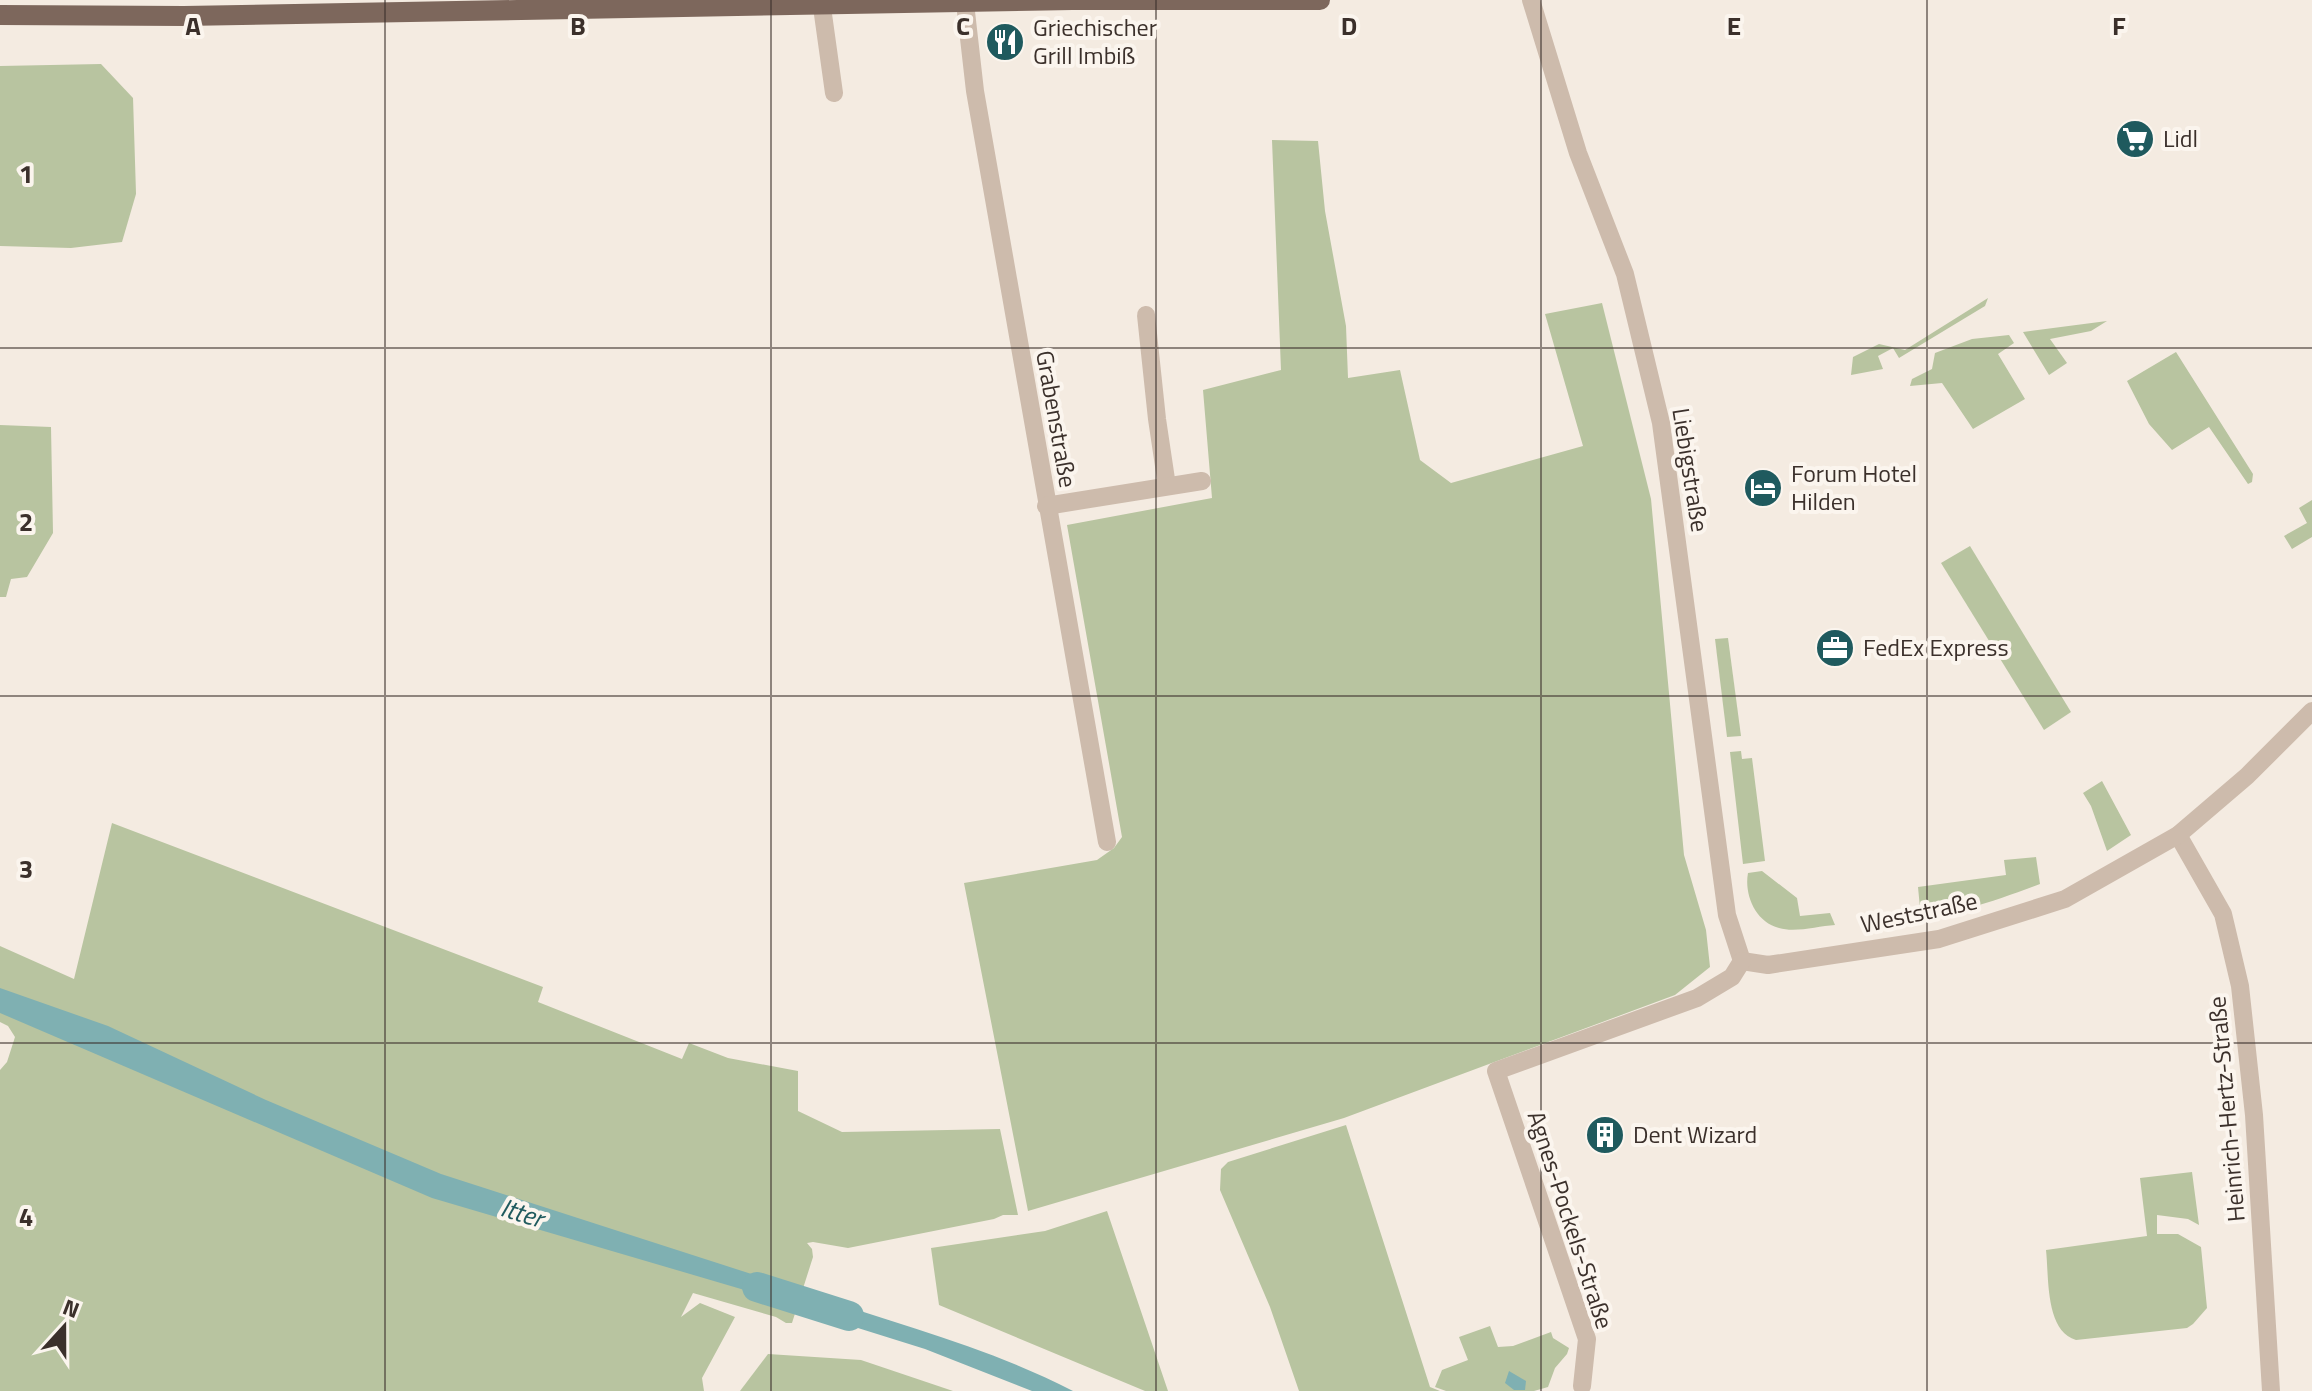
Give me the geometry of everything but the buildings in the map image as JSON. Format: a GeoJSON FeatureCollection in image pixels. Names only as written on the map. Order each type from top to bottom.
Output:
{"type":"FeatureCollection","features":[{"type":"Feature","properties":{"kind":"main road"},"geometry":{"type":"LineString","coordinates":[[0,15],[139,8],[1320,0]]}},
{"type":"Feature","properties":{"kind":"street","name":"Liebigstraße"},"geometry":{"type":"LineString","coordinates":[[1531,0],[1578,153],[1625,274],[1661,423],[1727,915],[1742,961]]}},
{"type":"Feature","properties":{"kind":"street"},"geometry":{"type":"LineString","coordinates":[[821,3],[834,93]]}},
{"type":"Feature","properties":{"kind":"street","name":"Grabenstraße"},"geometry":{"type":"LineString","coordinates":[[965,3],[975,91],[1107,842]]}},
{"type":"Feature","properties":{"kind":"street"},"geometry":{"type":"LineString","coordinates":[[1146,315],[1167,486]]}},
{"type":"Feature","properties":{"kind":"street"},"geometry":{"type":"LineString","coordinates":[[1046,506],[1202,481]]}},
{"type":"Feature","properties":{"kind":"street","name":"Weststraße"},"geometry":{"type":"LineString","coordinates":[[1742,961],[1768,965],[1939,939],[2065,899],[2178,835],[2247,776],[2312,711]]}},
{"type":"Feature","properties":{"kind":"street","name":"Heinrich-Hertz-Straße"},"geometry":{"type":"LineString","coordinates":[[2178,835],[2223,914],[2240,986],[2254,1115],[2271,1391]]}},
{"type":"Feature","properties":{"kind":"street","name":"Agnes-Pockels-Straße"},"geometry":{"type":"LineString","coordinates":[[1582,1386],[1587,1339],[1496,1071],[1697,998],[1732,977],[1742,961]]}},
{"type":"Feature","properties":{"kind":"green space"},"geometry":{"type":"Polygon","coordinates":[[[101,64],[133,98],[136,194],[122,242],[71,248],[0,246],[0,66],[101,64]]]}},
{"type":"Feature","properties":{"kind":"green space"},"geometry":{"type":"Polygon","coordinates":[[[1272,140],[1318,141],[1325,211],[1346,326],[1348,378],[1400,370],[1420,460],[1451,483],[1583,446],[1545,314],[1602,303],[1651,499],[1684,855],[1706,930],[1710,967],[1675,995],[1344,1118],[1028,1211],[964,883],[1097,860],[1114,848],[1122,837],[1067,525],[1212,498],[1203,390],[1281,370],[1272,140]]]}},
{"type":"Feature","properties":{"kind":"green space"},"geometry":{"type":"Polygon","coordinates":[[[1988,298],[1985,306],[1899,358],[1893,348],[1878,356],[1883,369],[1851,375],[1853,357],[1879,344],[1905,350],[1988,298]]]}},
{"type":"Feature","properties":{"kind":"green space"},"geometry":{"type":"Polygon","coordinates":[[[2107,321],[2091,331],[2050,339],[2067,363],[2049,375],[2023,332],[2107,321]]]}},
{"type":"Feature","properties":{"kind":"green space"},"geometry":{"type":"Polygon","coordinates":[[[2009,335],[2014,343],[1998,354],[2025,399],[1973,429],[1942,383],[1910,386],[1912,379],[1932,369],[1935,353],[1972,339],[2009,335]]]}},
{"type":"Feature","properties":{"kind":"green space"},"geometry":{"type":"Polygon","coordinates":[[[2176,352],[2253,474],[2252,482],[2248,484],[2209,427],[2172,450],[2149,424],[2127,381],[2176,352]]]}},
{"type":"Feature","properties":{"kind":"green space"},"geometry":{"type":"Polygon","coordinates":[[[0,425],[51,427],[53,533],[27,577],[11,579],[6,597],[0,597],[0,425]]]}},
{"type":"Feature","properties":{"kind":"green space"},"geometry":{"type":"Polygon","coordinates":[[[2312,500],[2312,537],[2292,549],[2284,536],[2307,523],[2299,508],[2312,500]]]}},
{"type":"Feature","properties":{"kind":"green space"},"geometry":{"type":"Polygon","coordinates":[[[1970,546],[2071,712],[2044,730],[1941,563],[1970,546]]]}},
{"type":"Feature","properties":{"kind":"green space"},"geometry":{"type":"Polygon","coordinates":[[[1728,638],[1741,736],[1727,737],[1715,639],[1728,638]]]}},
{"type":"Feature","properties":{"kind":"green space"},"geometry":{"type":"Polygon","coordinates":[[[1741,751],[1742,759],[1752,758],[1765,861],[1743,864],[1730,752],[1741,751]]]}},
{"type":"Feature","properties":{"kind":"green space"},"geometry":{"type":"Polygon","coordinates":[[[2102,781],[2131,835],[2107,851],[2091,806],[2083,793],[2102,781]]]}},
{"type":"Feature","properties":{"kind":"green space"},"geometry":{"type":"Polygon","coordinates":[[[112,823],[543,987],[538,1002],[682,1059],[689,1043],[728,1058],[798,1071],[798,1111],[842,1132],[1000,1129],[1018,1215],[1003,1215],[848,1248],[807,1243],[813,1257],[792,1323],[693,1293],[681,1317],[700,1303],[735,1317],[702,1378],[704,1391],[0,1391],[0,1070],[7,1062],[15,1037],[8,1026],[0,1022],[0,946],[74,979],[112,823]]]}},
{"type":"Feature","properties":{"kind":"green space"},"geometry":{"type":"Polygon","coordinates":[[[2036,857],[2040,884],[1951,912],[1896,918],[1920,908],[1918,887],[2006,875],[2004,860],[2036,857]]]}},
{"type":"Feature","properties":{"kind":"green space"},"geometry":{"type":"Polygon","coordinates":[[[1762,871],[1797,898],[1800,916],[1830,913],[1835,925],[1799,930],[1785,929],[1763,920],[1753,906],[1747,881],[1748,873],[1762,871]]]}},
{"type":"Feature","properties":{"kind":"green space"},"geometry":{"type":"Polygon","coordinates":[[[1346,1125],[1430,1387],[1440,1391],[1299,1391],[1270,1307],[1220,1190],[1221,1169],[1228,1162],[1346,1125]]]}},
{"type":"Feature","properties":{"kind":"green space"},"geometry":{"type":"Polygon","coordinates":[[[2192,1172],[2199,1225],[2188,1219],[2157,1215],[2157,1234],[2178,1234],[2201,1247],[2207,1308],[2187,1328],[2076,1340],[2066,1335],[2050,1302],[2046,1250],[2147,1236],[2140,1178],[2192,1172]]]}},
{"type":"Feature","properties":{"kind":"green space"},"geometry":{"type":"Polygon","coordinates":[[[1107,1211],[1168,1391],[1145,1391],[939,1305],[931,1248],[1045,1231],[1107,1211]]]}},
{"type":"Feature","properties":{"kind":"green space"},"geometry":{"type":"Polygon","coordinates":[[[1490,1326],[1498,1347],[1513,1346],[1551,1332],[1553,1338],[1569,1348],[1555,1368],[1548,1387],[1534,1391],[1446,1391],[1435,1387],[1442,1370],[1468,1360],[1459,1337],[1490,1326]]]}},
{"type":"Feature","properties":{"kind":"green space"},"geometry":{"type":"Polygon","coordinates":[[[768,1354],[861,1360],[953,1391],[740,1391],[768,1354]]]}},
{"type":"Feature","properties":{"kind":"water"},"geometry":{"type":"Polygon","coordinates":[[[0,988],[108,1026],[266,1100],[441,1174],[798,1289],[792,1304],[432,1198],[0,1013],[0,988]]]}},
{"type":"Feature","properties":{"kind":"water"},"geometry":{"type":"Polygon","coordinates":[[[814,1296],[978,1350],[1073,1391],[1032,1391],[925,1349],[810,1313],[814,1296]]]}},
{"type":"Feature","properties":{"kind":"water"},"geometry":{"type":"Polygon","coordinates":[[[1509,1371],[1526,1381],[1525,1390],[1514,1390],[1505,1383],[1509,1371]]]}},
{"type":"Feature","properties":{"kind":"waterway","name":"Itter"},"geometry":{"type":"LineString","coordinates":[[757,1287],[849,1316]]}},
{"type":"Feature","properties":{"kind":"place","name":"Griechischer Grill Imbiß"},"geometry":{"type":"Point","coordinates":[1005,42]}},
{"type":"Feature","properties":{"kind":"place","name":"Lidl"},"geometry":{"type":"Point","coordinates":[2135,139]}},
{"type":"Feature","properties":{"kind":"place","name":"Forum Hotel Hilden"},"geometry":{"type":"Point","coordinates":[1763,488]}},
{"type":"Feature","properties":{"kind":"place","name":"FedEx Express"},"geometry":{"type":"Point","coordinates":[1835,648]}},
{"type":"Feature","properties":{"kind":"place","name":"Dent Wizard"},"geometry":{"type":"Point","coordinates":[1605,1135]}}]}
